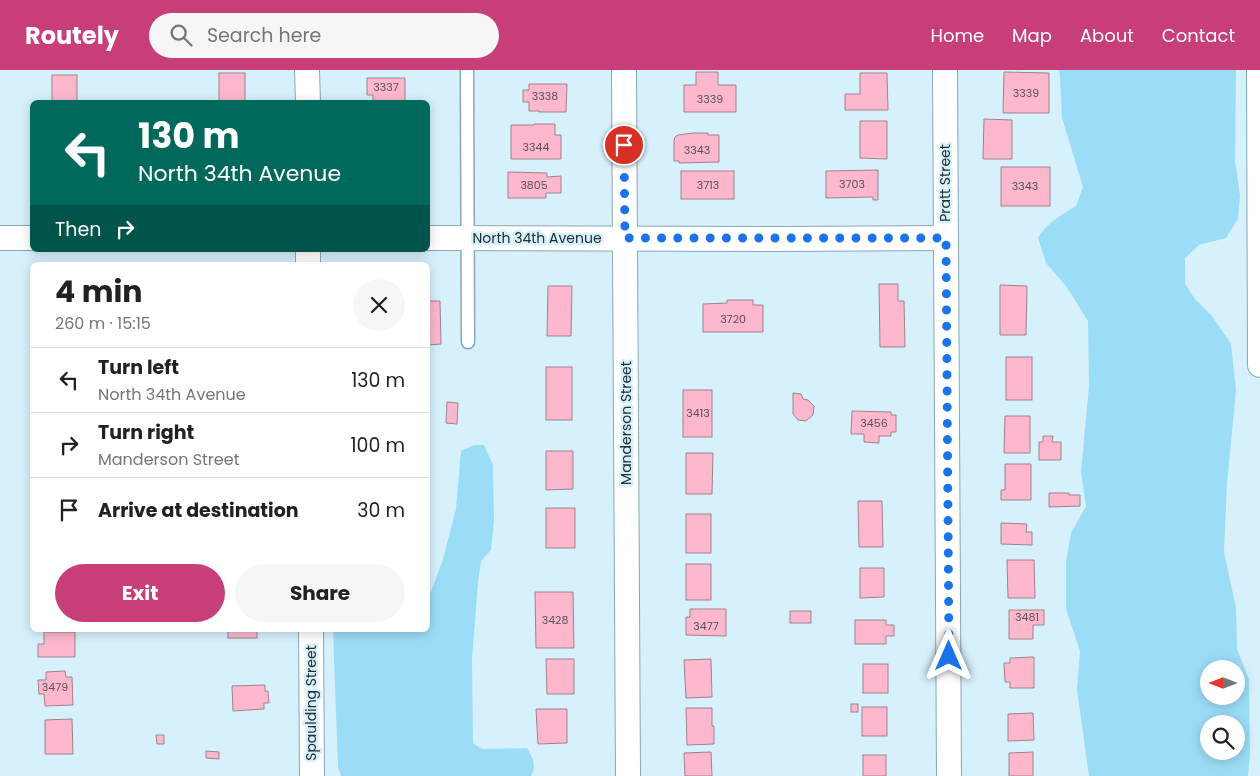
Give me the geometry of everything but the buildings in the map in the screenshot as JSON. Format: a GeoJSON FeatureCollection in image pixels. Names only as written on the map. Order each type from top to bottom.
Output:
{"type":"FeatureCollection","features":[{"type":"Feature","properties":{"kind":"street"},"geometry":{"type":"LineString","coordinates":[[307,70],[308,100]]}},
{"type":"Feature","properties":{"kind":"street","name":"Manderson Street"},"geometry":{"type":"LineString","coordinates":[[624,70],[628,776]]}},
{"type":"Feature","properties":{"kind":"street","name":"Pratt Street"},"geometry":{"type":"LineString","coordinates":[[944,70],[950,776]]}},
{"type":"Feature","properties":{"kind":"street"},"geometry":{"type":"LineString","coordinates":[[1259,70],[1260,366]]}},
{"type":"Feature","properties":{"kind":"street"},"geometry":{"type":"LineString","coordinates":[[0,238],[30,238]]}},
{"type":"Feature","properties":{"kind":"street","name":"North 34th Avenue"},"geometry":{"type":"LineString","coordinates":[[430,238],[946,238]]}},
{"type":"Feature","properties":{"kind":"street","name":"Spaulding Street"},"geometry":{"type":"LineString","coordinates":[[311,632],[312,776]]}},
{"type":"Feature","properties":{"kind":"lane"},"geometry":{"type":"LineString","coordinates":[[467,70],[468,342]]}},
{"type":"Feature","properties":{"kind":"shaded area"},"geometry":{"type":"Polygon","coordinates":[[[1059,70],[1236,70],[1235,160],[1240,196],[1238,219],[1226,238],[1199,245],[1185,258],[1185,284],[1195,299],[1212,316],[1231,344],[1236,391],[1227,483],[1224,552],[1236,608],[1237,649],[1241,660],[1200,660],[1200,705],[1245,705],[1245,670],[1249,680],[1250,754],[1248,776],[1089,776],[1077,690],[1080,651],[1066,609],[1066,561],[1071,533],[1086,506],[1081,472],[1089,386],[1088,321],[1066,286],[1046,263],[1038,238],[1050,223],[1076,206],[1083,187],[1062,118],[1059,70]]]}},
{"type":"Feature","properties":{"kind":"shaded area"},"geometry":{"type":"Polygon","coordinates":[[[474,445],[484,445],[493,465],[494,521],[491,550],[481,561],[472,659],[473,743],[482,749],[527,748],[534,762],[533,772],[531,776],[341,776],[338,767],[333,632],[430,632],[430,593],[443,559],[456,509],[461,451],[474,445]]]}},
{"type":"Feature","properties":{"kind":"route"},"geometry":{"type":"LineString","coordinates":[[624,145],[625,238],[946,238],[949,656]]}}]}
